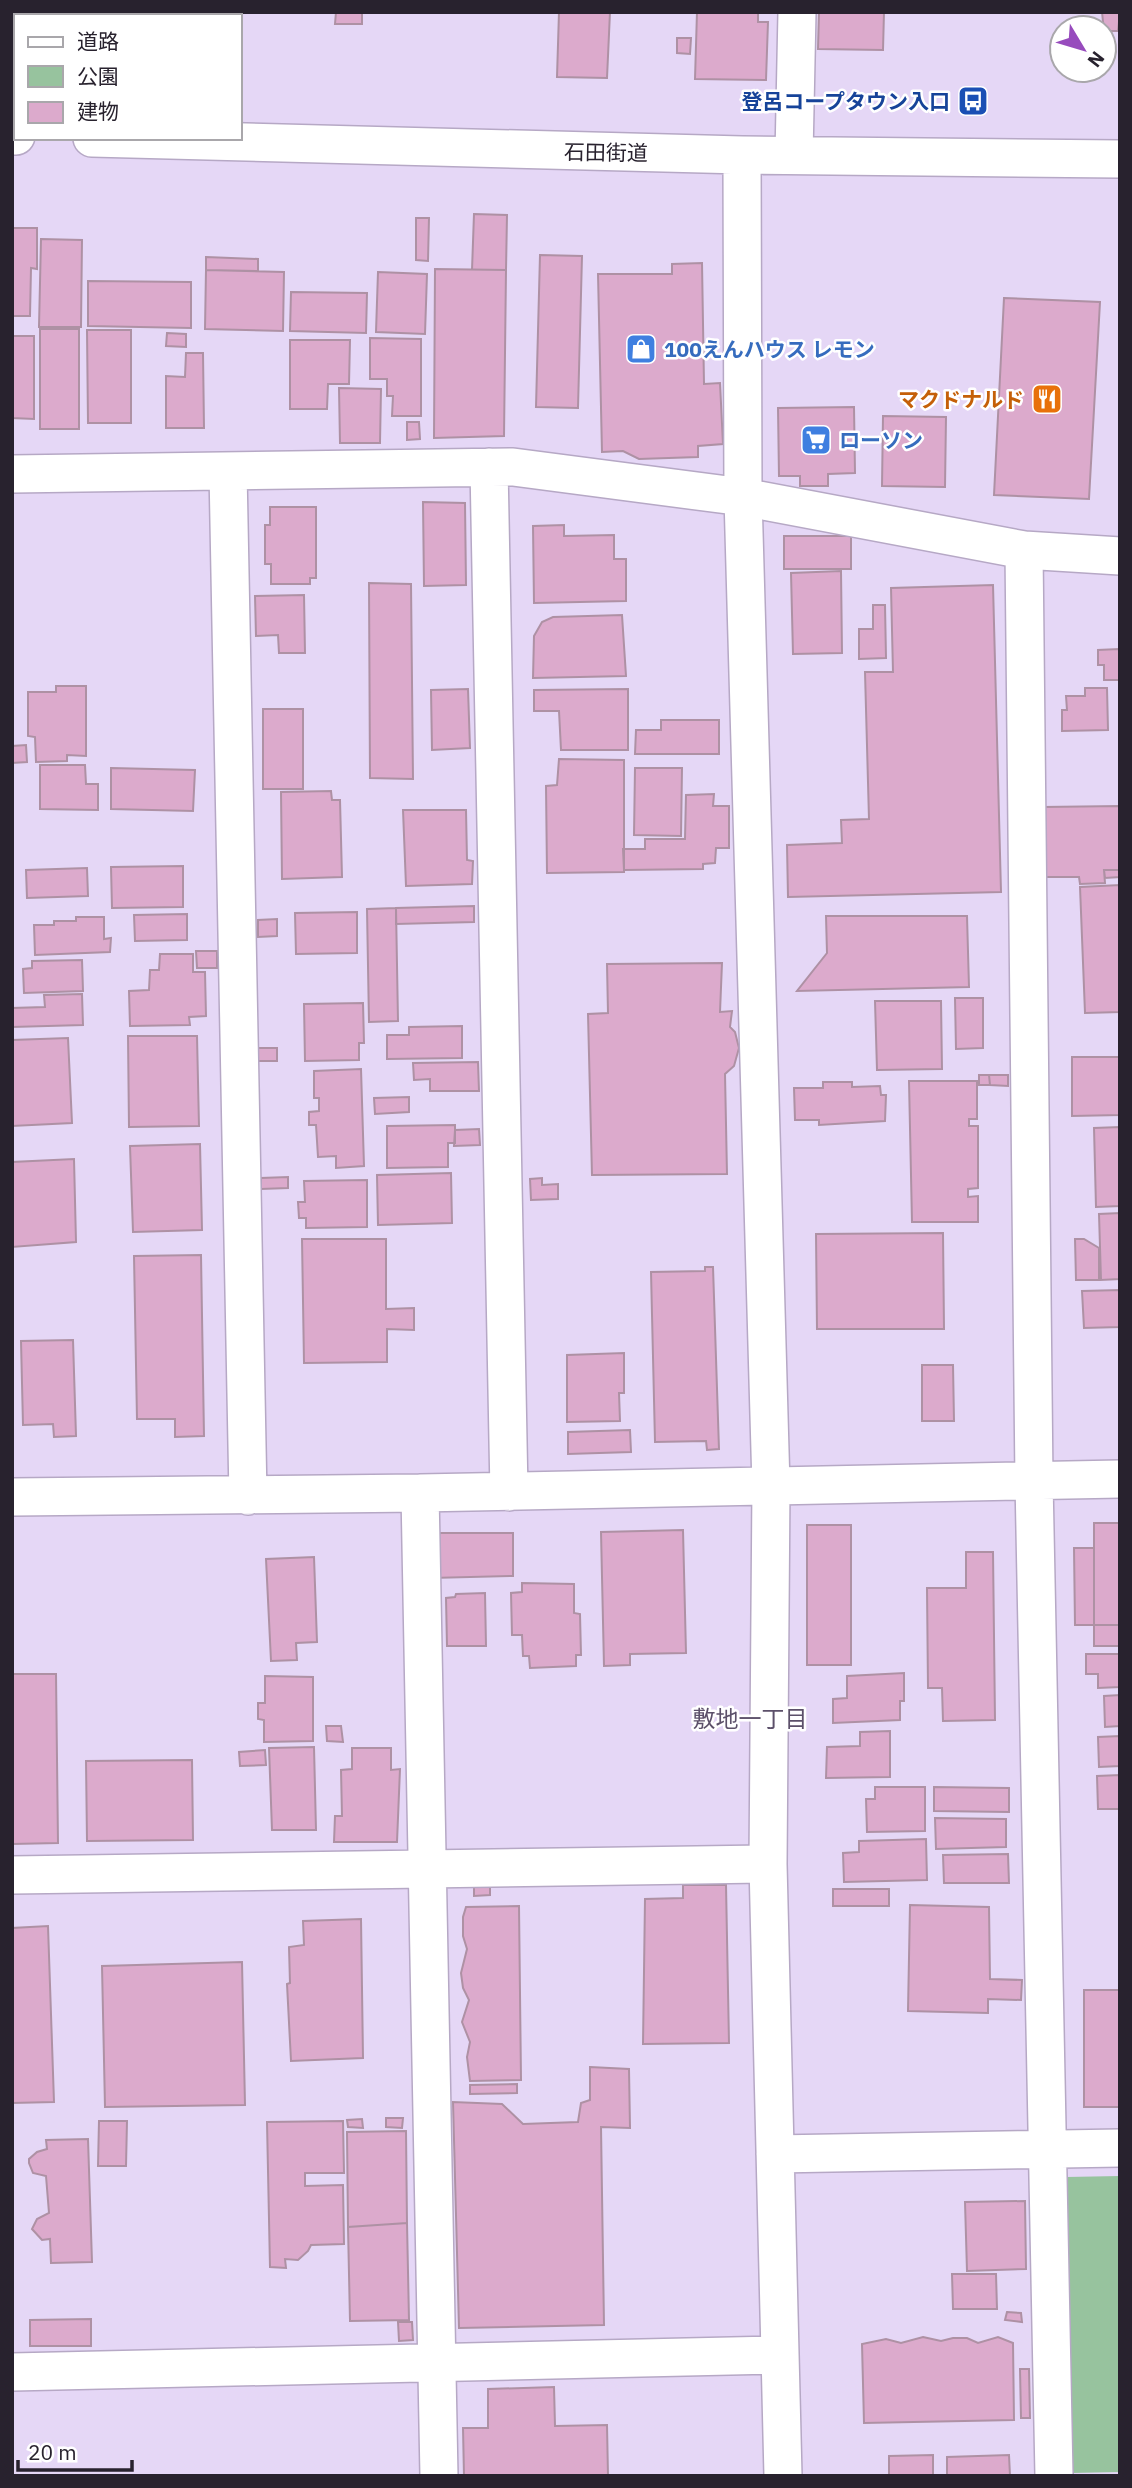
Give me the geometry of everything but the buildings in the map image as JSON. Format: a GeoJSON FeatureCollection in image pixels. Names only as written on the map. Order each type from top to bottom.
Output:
{"type":"FeatureCollection","features":[{"type":"Feature","properties":{"kind":"street"},"geometry":{"type":"LineString","coordinates":[[794,155],[797,12]]}},
{"type":"Feature","properties":{"kind":"street","name":"石田街道"},"geometry":{"type":"LineString","coordinates":[[168,140],[742,155],[1120,159]]}},
{"type":"Feature","properties":{"kind":"street"},"geometry":{"type":"LineString","coordinates":[[742,155],[743,497],[771,1486],[768,1864],[783,2476]]}},
{"type":"Feature","properties":{"kind":"street"},"geometry":{"type":"LineString","coordinates":[[489,467],[509,1492]]}},
{"type":"Feature","properties":{"kind":"street"},"geometry":{"type":"LineString","coordinates":[[12,474],[513,467],[743,497],[1024,550],[1120,556]]}},
{"type":"Feature","properties":{"kind":"street"},"geometry":{"type":"LineString","coordinates":[[228,471],[248,1496]]}},
{"type":"Feature","properties":{"kind":"street"},"geometry":{"type":"LineString","coordinates":[[1024,550],[1034,1481],[1054,2476]]}},
{"type":"Feature","properties":{"kind":"street"},"geometry":{"type":"LineString","coordinates":[[12,1497],[509,1492],[1120,1479]]}},
{"type":"Feature","properties":{"kind":"street"},"geometry":{"type":"LineString","coordinates":[[419,1493],[439,2476]]}},
{"type":"Feature","properties":{"kind":"street"},"geometry":{"type":"LineString","coordinates":[[12,1875],[768,1864]]}},
{"type":"Feature","properties":{"kind":"street"},"geometry":{"type":"LineString","coordinates":[[775,2154],[1120,2148]]}},
{"type":"Feature","properties":{"kind":"street"},"geometry":{"type":"LineString","coordinates":[[12,2372],[779,2355]]}},
{"type":"Feature","properties":{"kind":"green space"},"geometry":{"type":"Polygon","coordinates":[[[1120,2176],[1120,2472],[1071,2473],[1066,2177],[1120,2176]]]}},
{"type":"Feature","properties":{"kind":"place","name":"登呂コープタウン入口"},"geometry":{"type":"Point","coordinates":[973,101]}},
{"type":"Feature","properties":{"kind":"place","name":"100えんハウス レモン"},"geometry":{"type":"Point","coordinates":[641,349]}},
{"type":"Feature","properties":{"kind":"place","name":"マクドナルド"},"geometry":{"type":"Point","coordinates":[1047,399]}},
{"type":"Feature","properties":{"kind":"place","name":"ローソン"},"geometry":{"type":"Point","coordinates":[816,440]}},
{"type":"Feature","properties":{"kind":"district","name":"敷地一丁目"},"geometry":{"type":"Point","coordinates":[750,1718]}}]}
